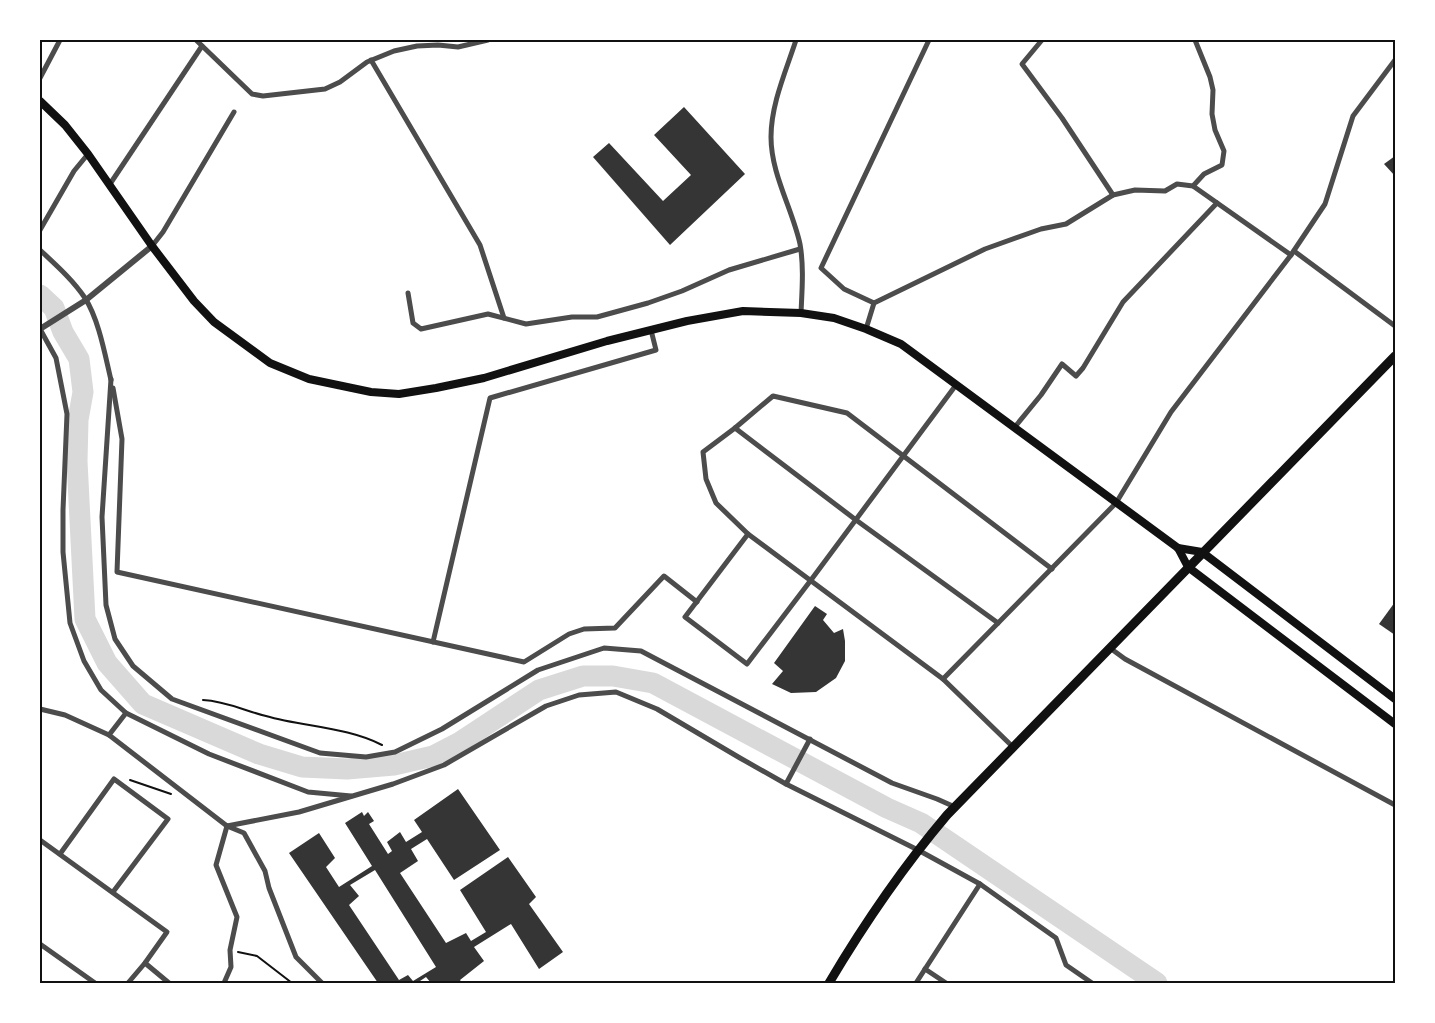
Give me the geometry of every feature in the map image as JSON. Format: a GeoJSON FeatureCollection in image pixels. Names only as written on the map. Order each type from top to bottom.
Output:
{"type":"FeatureCollection","features":[{"type":"Feature","properties":{"kind":"highway"},"geometry":{"type":"LineString","coordinates":[[829,983],[888,892],[947,815],[1395,356]]}},
{"type":"Feature","properties":{"kind":"main road"},"geometry":{"type":"LineString","coordinates":[[40,101],[65,125],[88,154],[152,246],[194,301],[214,322],[270,364],[309,380],[371,392],[399,394],[484,378],[651,330],[686,321],[743,311],[801,313],[834,318],[866,328],[901,344],[1178,548],[1188,567],[1395,724]]}},
{"type":"Feature","properties":{"kind":"main road"},"geometry":{"type":"LineString","coordinates":[[1178,548],[1202,552],[1395,699]]}},
{"type":"Feature","properties":{"kind":"street"},"geometry":{"type":"LineString","coordinates":[[40,78],[60,40]]}},
{"type":"Feature","properties":{"kind":"street"},"geometry":{"type":"LineString","coordinates":[[196,40],[252,94],[263,96],[326,89],[340,82],[372,60],[394,51],[417,46],[438,45],[458,47],[488,40]]}},
{"type":"Feature","properties":{"kind":"street"},"geometry":{"type":"LineString","coordinates":[[796,40],[776,104],[771,137],[776,169],[803,260],[801,313]]}},
{"type":"Feature","properties":{"kind":"street"},"geometry":{"type":"LineString","coordinates":[[874,303],[844,288],[821,268],[928,40]]}},
{"type":"Feature","properties":{"kind":"street"},"geometry":{"type":"LineString","coordinates":[[1042,40],[1022,64],[1062,118],[1113,195]]}},
{"type":"Feature","properties":{"kind":"street"},"geometry":{"type":"LineString","coordinates":[[1193,186],[1204,174],[1222,165],[1224,151],[1215,130],[1212,114],[1213,90],[1210,77],[1195,40]]}},
{"type":"Feature","properties":{"kind":"street"},"geometry":{"type":"LineString","coordinates":[[110,184],[202,46]]}},
{"type":"Feature","properties":{"kind":"street"},"geometry":{"type":"LineString","coordinates":[[372,60],[480,245],[504,318]]}},
{"type":"Feature","properties":{"kind":"street"},"geometry":{"type":"LineString","coordinates":[[943,679],[1116,503],[1171,412],[1292,253],[1325,204],[1353,116],[1395,60]]}},
{"type":"Feature","properties":{"kind":"street"},"geometry":{"type":"LineString","coordinates":[[234,112],[163,232],[152,246],[86,300],[40,329],[56,358],[67,414],[62,510],[70,623],[84,662],[92,676],[101,690],[126,713],[209,754],[308,792],[354,797]]}},
{"type":"Feature","properties":{"kind":"street"},"geometry":{"type":"LineString","coordinates":[[40,230],[74,171],[88,154]]}},
{"type":"Feature","properties":{"kind":"street"},"geometry":{"type":"LineString","coordinates":[[866,328],[874,303],[985,249],[1041,229],[1066,224],[1113,195],[1135,190],[1165,191],[1177,184],[1193,186],[1395,326]]}},
{"type":"Feature","properties":{"kind":"street"},"geometry":{"type":"LineString","coordinates":[[1014,428],[1041,395],[1062,364],[1076,376],[1084,368],[1123,302],[1217,203]]}},
{"type":"Feature","properties":{"kind":"street"},"geometry":{"type":"LineString","coordinates":[[408,293],[413,323],[421,329],[488,314],[526,324],[572,317],[597,317],[648,303],[682,291],[728,270],[800,249]]}},
{"type":"Feature","properties":{"kind":"street"},"geometry":{"type":"LineString","coordinates":[[40,250],[74,283],[86,300],[98,329],[111,378],[122,439],[118,572],[524,662],[569,634],[584,629],[615,628],[664,576],[697,602]]}},
{"type":"Feature","properties":{"kind":"street"},"geometry":{"type":"LineString","coordinates":[[433,642],[490,398],[656,350],[651,330]]}},
{"type":"Feature","properties":{"kind":"street"},"geometry":{"type":"LineString","coordinates":[[111,378],[102,517],[106,605],[115,639],[132,666],[172,699],[320,753],[366,757],[395,752],[442,729],[538,670],[604,648],[641,651],[892,784],[938,799],[955,807]]}},
{"type":"Feature","properties":{"kind":"street"},"geometry":{"type":"LineString","coordinates":[[748,534],[685,617],[747,664],[956,385]]}},
{"type":"Feature","properties":{"kind":"street"},"geometry":{"type":"LineString","coordinates":[[1013,747],[943,679],[748,534],[716,503],[706,479],[704,452],[773,396],[847,413],[1052,569]]}},
{"type":"Feature","properties":{"kind":"street"},"geometry":{"type":"LineString","coordinates":[[735,428],[856,520],[998,622]]}},
{"type":"Feature","properties":{"kind":"street"},"geometry":{"type":"LineString","coordinates":[[1110,648],[1124,659],[1395,805]]}},
{"type":"Feature","properties":{"kind":"street"},"geometry":{"type":"LineString","coordinates":[[228,826],[299,812],[393,784],[444,765],[546,706],[579,695],[616,692],[657,709],[786,784],[921,847],[980,884],[1056,938],[1066,966],[1092,983]]}},
{"type":"Feature","properties":{"kind":"street"},"geometry":{"type":"LineString","coordinates":[[40,709],[65,715],[109,735],[228,826],[244,833],[265,871],[269,888],[296,957],[322,983]]}},
{"type":"Feature","properties":{"kind":"street"},"geometry":{"type":"LineString","coordinates":[[109,735],[126,713]]}},
{"type":"Feature","properties":{"kind":"street"},"geometry":{"type":"LineString","coordinates":[[786,784],[810,740]]}},
{"type":"Feature","properties":{"kind":"street"},"geometry":{"type":"LineString","coordinates":[[60,854],[114,779],[168,819],[113,892]]}},
{"type":"Feature","properties":{"kind":"street"},"geometry":{"type":"LineString","coordinates":[[224,983],[231,967],[230,950],[237,918],[216,865],[228,826]]}},
{"type":"Feature","properties":{"kind":"street"},"geometry":{"type":"LineString","coordinates":[[40,840],[167,932],[128,983]]}},
{"type":"Feature","properties":{"kind":"street"},"geometry":{"type":"LineString","coordinates":[[916,983],[980,884]]}},
{"type":"Feature","properties":{"kind":"street"},"geometry":{"type":"LineString","coordinates":[[40,944],[95,983]]}},
{"type":"Feature","properties":{"kind":"street"},"geometry":{"type":"LineString","coordinates":[[145,963],[169,983]]}},
{"type":"Feature","properties":{"kind":"street"},"geometry":{"type":"LineString","coordinates":[[925,969],[946,983]]}},
{"type":"Feature","properties":{"kind":"path"},"geometry":{"type":"LineString","coordinates":[[200,700],[218,701],[266,716],[366,737],[395,752]]}},
{"type":"Feature","properties":{"kind":"path"},"geometry":{"type":"LineString","coordinates":[[114,779],[121,776],[172,795]]}},
{"type":"Feature","properties":{"kind":"path"},"geometry":{"type":"LineString","coordinates":[[230,950],[257,956],[292,983]]}},
{"type":"Feature","properties":{"kind":"building"},"geometry":{"type":"Polygon","coordinates":[[[684,107],[745,174],[670,245],[593,157],[609,143],[663,201],[691,175],[654,135],[684,107]]]}},
{"type":"Feature","properties":{"kind":"building"},"geometry":{"type":"Polygon","coordinates":[[[1395,156],[1395,176],[1384,164],[1395,156]]]}},
{"type":"Feature","properties":{"kind":"building"},"geometry":{"type":"Polygon","coordinates":[[[1395,602],[1395,635],[1379,624],[1395,602]]]}},
{"type":"Feature","properties":{"kind":"building"},"geometry":{"type":"Polygon","coordinates":[[[815,606],[827,614],[823,620],[834,633],[843,629],[845,661],[836,678],[816,692],[791,693],[772,684],[783,671],[774,663],[815,606]]]}},
{"type":"Feature","properties":{"kind":"building"},"geometry":{"type":"Polygon","coordinates":[[[458,789],[500,850],[454,880],[427,839],[411,849],[418,861],[400,873],[446,943],[466,933],[471,941],[486,932],[460,890],[508,857],[536,897],[529,904],[563,952],[539,969],[511,924],[474,947],[484,961],[460,980],[462,983],[431,983],[426,977],[417,983],[378,983],[289,853],[319,833],[335,858],[326,867],[339,887],[372,866],[345,823],[362,812],[364,816],[368,812],[374,821],[369,824],[388,854],[392,851],[387,842],[400,832],[406,842],[422,832],[414,820],[458,789]],[[375,870],[350,885],[359,896],[349,905],[399,980],[408,975],[413,981],[436,967],[375,870]]]}},
{"type":"Feature","properties":{"kind":"waterway"},"geometry":{"type":"LineString","coordinates":[[40,295],[54,308],[63,332],[79,359],[83,392],[78,420],[77,461],[85,619],[107,663],[143,704],[259,754],[302,767],[347,769],[394,765],[433,756],[460,742],[539,690],[583,676],[613,676],[653,683],[887,808],[921,823],[1157,983]]}}]}
